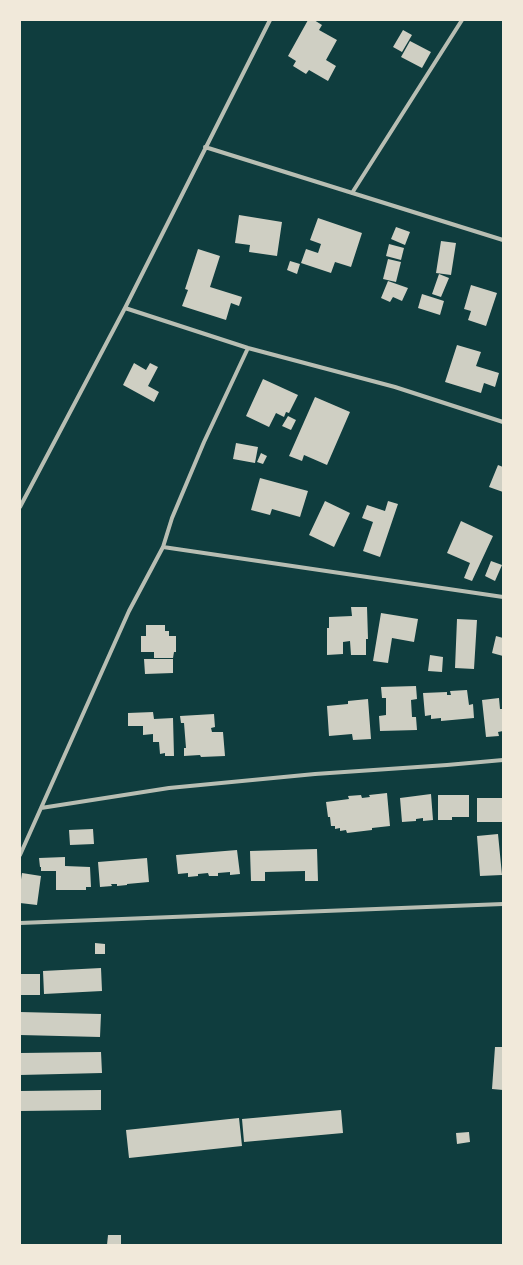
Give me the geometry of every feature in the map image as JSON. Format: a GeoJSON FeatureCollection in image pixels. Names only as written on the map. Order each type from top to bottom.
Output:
{"type":"FeatureCollection","features":[{"type":"Feature","properties":{"kind":"street"},"geometry":{"type":"LineString","coordinates":[[20,507],[125,308],[270,20]]}},
{"type":"Feature","properties":{"kind":"street"},"geometry":{"type":"LineString","coordinates":[[352,193],[462,20]]}},
{"type":"Feature","properties":{"kind":"street"},"geometry":{"type":"LineString","coordinates":[[205,147],[503,240]]}},
{"type":"Feature","properties":{"kind":"street"},"geometry":{"type":"LineString","coordinates":[[125,308],[248,348],[395,387],[503,422]]}},
{"type":"Feature","properties":{"kind":"street"},"geometry":{"type":"LineString","coordinates":[[20,855],[129,611],[163,547],[172,518],[204,442],[248,348]]}},
{"type":"Feature","properties":{"kind":"street"},"geometry":{"type":"LineString","coordinates":[[163,547],[503,597]]}},
{"type":"Feature","properties":{"kind":"street"},"geometry":{"type":"LineString","coordinates":[[41,808],[169,788],[315,774],[503,760]]}},
{"type":"Feature","properties":{"kind":"street"},"geometry":{"type":"LineString","coordinates":[[20,923],[503,904]]}},
{"type":"Feature","properties":{"kind":"building"},"geometry":{"type":"Polygon","coordinates":[[[308,20],[314,20],[322,25],[319,30],[337,40],[326,60],[336,66],[328,81],[309,70],[306,74],[293,66],[296,61],[288,56],[308,20]]]}},
{"type":"Feature","properties":{"kind":"building"},"geometry":{"type":"Polygon","coordinates":[[[403,30],[412,35],[402,52],[393,47],[403,30]]]}},
{"type":"Feature","properties":{"kind":"building"},"geometry":{"type":"Polygon","coordinates":[[[410,41],[431,52],[422,68],[401,57],[410,41]]]}},
{"type":"Feature","properties":{"kind":"building"},"geometry":{"type":"Polygon","coordinates":[[[239,215],[282,222],[277,256],[249,252],[250,245],[235,243],[239,215]]]}},
{"type":"Feature","properties":{"kind":"building"},"geometry":{"type":"Polygon","coordinates":[[[318,218],[362,233],[351,267],[335,262],[331,273],[301,263],[306,249],[318,253],[321,244],[310,240],[318,218]]]}},
{"type":"Feature","properties":{"kind":"building"},"geometry":{"type":"Polygon","coordinates":[[[396,227],[410,232],[405,245],[391,239],[396,227]]]}},
{"type":"Feature","properties":{"kind":"building"},"geometry":{"type":"Polygon","coordinates":[[[441,241],[456,243],[451,275],[436,273],[441,241]]]}},
{"type":"Feature","properties":{"kind":"building"},"geometry":{"type":"Polygon","coordinates":[[[389,244],[404,248],[401,260],[386,256],[389,244]]]}},
{"type":"Feature","properties":{"kind":"building"},"geometry":{"type":"Polygon","coordinates":[[[198,249],[220,256],[210,287],[242,297],[239,306],[231,303],[226,320],[182,306],[188,290],[185,289],[198,249]]]}},
{"type":"Feature","properties":{"kind":"building"},"geometry":{"type":"Polygon","coordinates":[[[388,259],[401,262],[396,282],[383,279],[388,259]]]}},
{"type":"Feature","properties":{"kind":"building"},"geometry":{"type":"Polygon","coordinates":[[[290,261],[300,264],[297,274],[287,270],[290,261]]]}},
{"type":"Feature","properties":{"kind":"building"},"geometry":{"type":"Polygon","coordinates":[[[439,274],[449,278],[441,297],[432,294],[439,274]]]}},
{"type":"Feature","properties":{"kind":"building"},"geometry":{"type":"Polygon","coordinates":[[[388,281],[408,288],[402,301],[393,297],[390,302],[381,298],[388,281]]]}},
{"type":"Feature","properties":{"kind":"building"},"geometry":{"type":"Polygon","coordinates":[[[471,285],[497,293],[486,326],[468,320],[471,311],[464,309],[471,285]]]}},
{"type":"Feature","properties":{"kind":"building"},"geometry":{"type":"Polygon","coordinates":[[[422,294],[444,301],[440,315],[418,308],[422,294]]]}},
{"type":"Feature","properties":{"kind":"building"},"geometry":{"type":"Polygon","coordinates":[[[457,345],[481,352],[476,366],[499,373],[495,387],[484,383],[481,393],[445,382],[457,345]]]}},
{"type":"Feature","properties":{"kind":"building"},"geometry":{"type":"Polygon","coordinates":[[[134,363],[146,370],[150,363],[158,367],[148,386],[159,392],[154,402],[123,385],[134,363]]]}},
{"type":"Feature","properties":{"kind":"building"},"geometry":{"type":"Polygon","coordinates":[[[263,379],[298,395],[289,413],[286,412],[284,417],[276,413],[269,427],[246,416],[263,379]]]}},
{"type":"Feature","properties":{"kind":"building"},"geometry":{"type":"Polygon","coordinates":[[[315,397],[350,412],[327,465],[304,455],[302,461],[289,456],[315,397]]]}},
{"type":"Feature","properties":{"kind":"building"},"geometry":{"type":"Polygon","coordinates":[[[288,416],[296,420],[291,430],[282,426],[288,416]]]}},
{"type":"Feature","properties":{"kind":"building"},"geometry":{"type":"Polygon","coordinates":[[[236,443],[258,447],[255,463],[233,459],[236,443]]]}},
{"type":"Feature","properties":{"kind":"building"},"geometry":{"type":"Polygon","coordinates":[[[261,453],[267,456],[263,464],[257,462],[261,453]]]}},
{"type":"Feature","properties":{"kind":"building"},"geometry":{"type":"Polygon","coordinates":[[[498,465],[503,467],[503,492],[489,487],[498,465]]]}},
{"type":"Feature","properties":{"kind":"building"},"geometry":{"type":"Polygon","coordinates":[[[260,478],[308,491],[300,517],[272,509],[270,515],[251,510],[260,478]]]}},
{"type":"Feature","properties":{"kind":"building"},"geometry":{"type":"Polygon","coordinates":[[[325,501],[350,513],[334,547],[309,535],[325,501]]]}},
{"type":"Feature","properties":{"kind":"building"},"geometry":{"type":"Polygon","coordinates":[[[388,501],[398,504],[380,557],[363,551],[373,522],[362,518],[367,505],[385,511],[388,501]]]}},
{"type":"Feature","properties":{"kind":"building"},"geometry":{"type":"Polygon","coordinates":[[[461,521],[493,536],[472,581],[464,578],[470,563],[447,553],[461,521]]]}},
{"type":"Feature","properties":{"kind":"building"},"geometry":{"type":"Polygon","coordinates":[[[491,561],[502,565],[495,581],[485,576],[491,561]]]}},
{"type":"Feature","properties":{"kind":"building"},"geometry":{"type":"Polygon","coordinates":[[[351,607],[367,607],[368,639],[366,639],[366,655],[351,655],[350,641],[343,642],[343,654],[327,655],[327,628],[329,628],[329,617],[352,616],[351,607]]]}},
{"type":"Feature","properties":{"kind":"building"},"geometry":{"type":"Polygon","coordinates":[[[381,613],[418,619],[414,642],[392,638],[388,663],[373,661],[381,613]]]}},
{"type":"Feature","properties":{"kind":"building"},"geometry":{"type":"Polygon","coordinates":[[[457,619],[477,620],[474,669],[455,668],[457,619]]]}},
{"type":"Feature","properties":{"kind":"building"},"geometry":{"type":"Polygon","coordinates":[[[146,625],[165,625],[165,631],[169,631],[169,636],[176,636],[176,652],[174,652],[173,658],[154,658],[154,652],[141,652],[141,636],[146,636],[146,625]]]}},
{"type":"Feature","properties":{"kind":"building"},"geometry":{"type":"Polygon","coordinates":[[[496,636],[503,638],[503,656],[492,653],[496,636]]]}},
{"type":"Feature","properties":{"kind":"building"},"geometry":{"type":"Polygon","coordinates":[[[430,655],[443,657],[442,672],[428,671],[430,655]]]}},
{"type":"Feature","properties":{"kind":"building"},"geometry":{"type":"Polygon","coordinates":[[[144,659],[173,659],[173,673],[145,674],[144,659]]]}},
{"type":"Feature","properties":{"kind":"building"},"geometry":{"type":"Polygon","coordinates":[[[416,686],[417,699],[411,700],[412,717],[416,717],[417,730],[380,731],[379,716],[386,715],[386,698],[382,698],[381,687],[416,686]]]}},
{"type":"Feature","properties":{"kind":"building"},"geometry":{"type":"Polygon","coordinates":[[[467,690],[469,705],[473,704],[474,718],[441,721],[441,718],[431,719],[431,715],[425,716],[423,693],[447,692],[447,695],[451,695],[450,691],[467,690]]]}},
{"type":"Feature","properties":{"kind":"building"},"geometry":{"type":"Polygon","coordinates":[[[499,698],[500,709],[503,709],[503,731],[498,732],[499,736],[486,737],[482,700],[499,698]]]}},
{"type":"Feature","properties":{"kind":"building"},"geometry":{"type":"Polygon","coordinates":[[[368,699],[371,739],[353,740],[352,734],[329,736],[327,706],[348,704],[348,701],[368,699]]]}},
{"type":"Feature","properties":{"kind":"building"},"geometry":{"type":"Polygon","coordinates":[[[153,712],[154,719],[173,718],[174,756],[165,756],[165,753],[160,754],[159,742],[153,742],[153,734],[143,735],[143,726],[128,726],[128,713],[153,712]]]}},
{"type":"Feature","properties":{"kind":"building"},"geometry":{"type":"Polygon","coordinates":[[[214,714],[215,727],[211,728],[212,732],[223,732],[225,756],[184,756],[184,748],[186,748],[184,723],[181,723],[180,716],[214,714]]]}},
{"type":"Feature","properties":{"kind":"building"},"geometry":{"type":"Polygon","coordinates":[[[387,793],[390,826],[347,833],[346,830],[340,831],[340,828],[335,829],[335,826],[331,826],[326,802],[349,799],[348,796],[361,795],[362,798],[370,797],[369,795],[387,793]]]}},
{"type":"Feature","properties":{"kind":"building"},"geometry":{"type":"Polygon","coordinates":[[[431,794],[433,820],[423,821],[423,818],[416,819],[416,821],[402,822],[400,798],[431,794]]]}},
{"type":"Feature","properties":{"kind":"building"},"geometry":{"type":"Polygon","coordinates":[[[438,795],[469,795],[469,817],[452,817],[452,820],[438,820],[438,795]]]}},
{"type":"Feature","properties":{"kind":"building"},"geometry":{"type":"Polygon","coordinates":[[[477,798],[503,798],[503,822],[477,822],[477,798]]]}},
{"type":"Feature","properties":{"kind":"building"},"geometry":{"type":"Polygon","coordinates":[[[93,829],[94,844],[70,845],[69,830],[93,829]]]}},
{"type":"Feature","properties":{"kind":"building"},"geometry":{"type":"Polygon","coordinates":[[[498,834],[502,875],[480,876],[477,836],[498,834]]]}},
{"type":"Feature","properties":{"kind":"building"},"geometry":{"type":"Polygon","coordinates":[[[317,849],[318,881],[305,881],[305,871],[265,872],[265,881],[251,881],[250,851],[317,849]]]}},
{"type":"Feature","properties":{"kind":"building"},"geometry":{"type":"Polygon","coordinates":[[[237,850],[240,874],[230,875],[230,872],[218,873],[218,876],[209,876],[208,873],[188,877],[188,873],[178,874],[176,855],[237,850]]]}},
{"type":"Feature","properties":{"kind":"building"},"geometry":{"type":"Polygon","coordinates":[[[65,857],[65,866],[90,867],[91,887],[86,887],[86,890],[56,890],[56,871],[41,871],[39,858],[65,857]]]}},
{"type":"Feature","properties":{"kind":"building"},"geometry":{"type":"Polygon","coordinates":[[[147,858],[149,882],[117,886],[117,884],[111,884],[112,886],[100,887],[98,862],[147,858]]]}},
{"type":"Feature","properties":{"kind":"building"},"geometry":{"type":"Polygon","coordinates":[[[22,873],[41,876],[37,905],[20,903],[22,873]]]}},
{"type":"Feature","properties":{"kind":"building"},"geometry":{"type":"Polygon","coordinates":[[[95,943],[105,944],[105,954],[95,954],[95,943]]]}},
{"type":"Feature","properties":{"kind":"building"},"geometry":{"type":"Polygon","coordinates":[[[101,968],[102,991],[44,994],[43,971],[101,968]]]}},
{"type":"Feature","properties":{"kind":"building"},"geometry":{"type":"Polygon","coordinates":[[[20,974],[40,974],[40,995],[20,995],[20,974]]]}},
{"type":"Feature","properties":{"kind":"building"},"geometry":{"type":"Polygon","coordinates":[[[20,1012],[101,1014],[100,1037],[20,1035],[20,1012]]]}},
{"type":"Feature","properties":{"kind":"building"},"geometry":{"type":"Polygon","coordinates":[[[495,1047],[503,1047],[503,1090],[492,1089],[495,1047]]]}},
{"type":"Feature","properties":{"kind":"building"},"geometry":{"type":"Polygon","coordinates":[[[101,1052],[102,1073],[20,1075],[20,1053],[101,1052]]]}},
{"type":"Feature","properties":{"kind":"building"},"geometry":{"type":"Polygon","coordinates":[[[101,1090],[101,1110],[20,1111],[20,1091],[101,1090]]]}},
{"type":"Feature","properties":{"kind":"building"},"geometry":{"type":"Polygon","coordinates":[[[341,1110],[343,1133],[244,1142],[242,1119],[341,1110]]]}},
{"type":"Feature","properties":{"kind":"building"},"geometry":{"type":"Polygon","coordinates":[[[239,1118],[242,1146],[129,1158],[126,1130],[239,1118]]]}},
{"type":"Feature","properties":{"kind":"building"},"geometry":{"type":"Polygon","coordinates":[[[469,1132],[470,1142],[457,1144],[456,1133],[469,1132]]]}},
{"type":"Feature","properties":{"kind":"building"},"geometry":{"type":"Polygon","coordinates":[[[108,1235],[121,1235],[121,1245],[107,1245],[108,1235]]]}}]}
